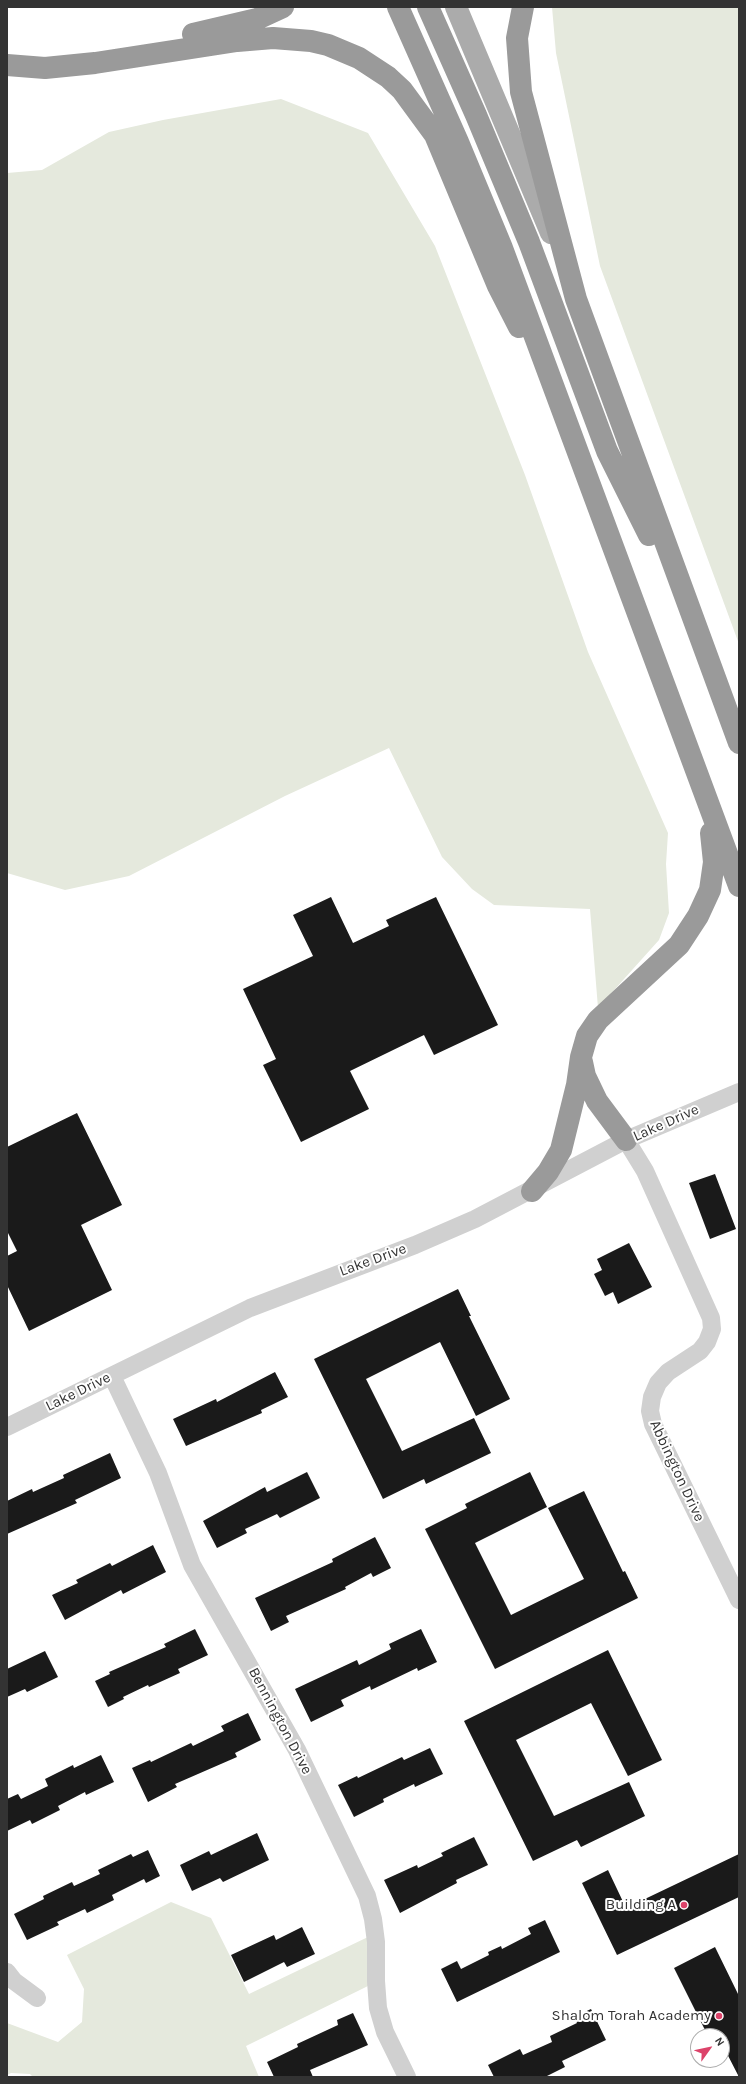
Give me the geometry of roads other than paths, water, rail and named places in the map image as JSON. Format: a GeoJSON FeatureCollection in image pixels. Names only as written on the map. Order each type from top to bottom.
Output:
{"type":"FeatureCollection","features":[{"type":"Feature","properties":{"kind":"highway"},"geometry":{"type":"LineString","coordinates":[[7,58],[129,45],[212,31],[256,19],[282,7]]}},
{"type":"Feature","properties":{"kind":"highway"},"geometry":{"type":"LineString","coordinates":[[398,7],[455,135],[502,248],[739,886]]}},
{"type":"Feature","properties":{"kind":"highway"},"geometry":{"type":"LineString","coordinates":[[428,7],[476,115],[529,242],[607,451],[698,633]]}},
{"type":"Feature","properties":{"kind":"highway"},"geometry":{"type":"LineString","coordinates":[[523,7],[517,38],[521,92],[576,299],[739,743]]}},
{"type":"Feature","properties":{"kind":"highway"},"geometry":{"type":"LineString","coordinates":[[7,65],[45,68],[95,63],[237,41],[273,38],[328,45],[359,58],[373,66],[402,90],[435,135],[498,286],[563,410]]}},
{"type":"Feature","properties":{"kind":"highway"},"geometry":{"type":"LineString","coordinates":[[532,1191],[548,1172],[561,1150],[587,1036],[598,1020],[679,945],[701,909],[710,890],[714,862],[706,798]]}},
{"type":"Feature","properties":{"kind":"highway"},"geometry":{"type":"LineString","coordinates":[[581,1057],[585,1076],[598,1101],[626,1140]]}},
{"type":"Feature","properties":{"kind":"main road"},"geometry":{"type":"LineString","coordinates":[[456,7],[533,189],[576,299]]}},
{"type":"Feature","properties":{"kind":"street","name":"Lake Drive"},"geometry":{"type":"LineString","coordinates":[[7,1427],[250,1308],[415,1245],[475,1219],[532,1191],[626,1140],[739,1092]]}},
{"type":"Feature","properties":{"kind":"street","name":"Abbington Drive"},"geometry":{"type":"LineString","coordinates":[[626,1140],[645,1171],[711,1318],[712,1330],[707,1342],[700,1351],[668,1372],[658,1383],[652,1397],[650,1411],[653,1424],[739,1600]]}},
{"type":"Feature","properties":{"kind":"street","name":"Bennington Drive"},"geometry":{"type":"LineString","coordinates":[[112,1376],[158,1473],[192,1565],[297,1750],[367,1896],[374,1919],[378,2008],[385,2032],[407,2077]]}},
{"type":"Feature","properties":{"kind":"street"},"geometry":{"type":"LineString","coordinates":[[7,1972],[14,1981],[38,1998]]}},
{"type":"Feature","properties":{"kind":"place","name":"Building A"},"geometry":{"type":"Point","coordinates":[684,1905]}},
{"type":"Feature","properties":{"kind":"place","name":"Shalom Torah Academy"},"geometry":{"type":"Point","coordinates":[719,2016]}}]}
